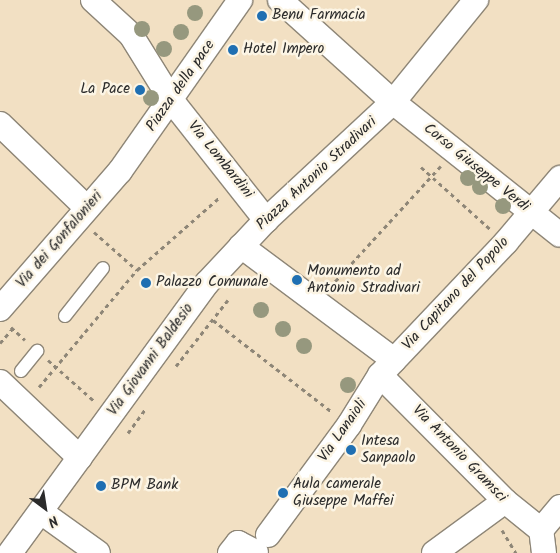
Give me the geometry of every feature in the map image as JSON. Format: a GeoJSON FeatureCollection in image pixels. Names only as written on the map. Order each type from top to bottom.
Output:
{"type":"FeatureCollection","features":[{"type":"Feature","properties":{"kind":"street","name":"Via Lombardini"},"geometry":{"type":"LineString","coordinates":[[93,0],[131,35],[172,101],[266,220]]}},
{"type":"Feature","properties":{"kind":"street","name":"Piazza della pace"},"geometry":{"type":"LineString","coordinates":[[120,171],[172,101],[240,0]]}},
{"type":"Feature","properties":{"kind":"street","name":"Corso Giuseppe Verdi"},"geometry":{"type":"LineString","coordinates":[[280,0],[393,102],[560,235]]}},
{"type":"Feature","properties":{"kind":"street","name":"Piazza Antonio Stradivari"},"geometry":{"type":"LineString","coordinates":[[207,283],[266,220],[393,102],[476,0]]}},
{"type":"Feature","properties":{"kind":"street"},"geometry":{"type":"LineString","coordinates":[[0,124],[88,218]]}},
{"type":"Feature","properties":{"kind":"street","name":"Via dei Gonfalonieri"},"geometry":{"type":"LineString","coordinates":[[5,318],[88,218],[120,171]]}},
{"type":"Feature","properties":{"kind":"street","name":"Via Capitano del Popolo"},"geometry":{"type":"LineString","coordinates":[[387,367],[531,212],[560,178]]}},
{"type":"Feature","properties":{"kind":"street"},"geometry":{"type":"LineString","coordinates":[[241,246],[387,367]]}},
{"type":"Feature","properties":{"kind":"street","name":"Via Giovanni Baldesio"},"geometry":{"type":"LineString","coordinates":[[16,545],[207,283]]}},
{"type":"Feature","properties":{"kind":"street","name":"Via Antonio Gramsci"},"geometry":{"type":"LineString","coordinates":[[387,367],[505,501],[549,543]]}},
{"type":"Feature","properties":{"kind":"street","name":"Via Lanaioli"},"geometry":{"type":"LineString","coordinates":[[230,553],[238,543],[262,543],[349,425],[387,367]]}},
{"type":"Feature","properties":{"kind":"street"},"geometry":{"type":"LineString","coordinates":[[0,382],[80,458]]}},
{"type":"Feature","properties":{"kind":"street"},"geometry":{"type":"LineString","coordinates":[[434,553],[505,501]]}},
{"type":"Feature","properties":{"kind":"street"},"geometry":{"type":"LineString","coordinates":[[549,543],[560,508]]}},
{"type":"Feature","properties":{"kind":"street"},"geometry":{"type":"LineString","coordinates":[[41,512],[98,553]]}},
{"type":"Feature","properties":{"kind":"lane"},"geometry":{"type":"LineString","coordinates":[[65,316],[103,268]]}},
{"type":"Feature","properties":{"kind":"lane"},"geometry":{"type":"LineString","coordinates":[[21,371],[37,351]]}},
{"type":"Feature","properties":{"kind":"path"},"geometry":{"type":"LineString","coordinates":[[421,167],[493,231]]}},
{"type":"Feature","properties":{"kind":"path"},"geometry":{"type":"LineString","coordinates":[[338,279],[438,170]]}},
{"type":"Feature","properties":{"kind":"path"},"geometry":{"type":"LineString","coordinates":[[40,385],[137,270],[222,196]]}},
{"type":"Feature","properties":{"kind":"path"},"geometry":{"type":"LineString","coordinates":[[88,218],[137,270]]}},
{"type":"Feature","properties":{"kind":"path"},"geometry":{"type":"LineString","coordinates":[[173,371],[228,300]]}},
{"type":"Feature","properties":{"kind":"path"},"geometry":{"type":"LineString","coordinates":[[206,315],[336,416]]}},
{"type":"Feature","properties":{"kind":"path"},"geometry":{"type":"LineString","coordinates":[[5,318],[37,351],[98,405]]}},
{"type":"Feature","properties":{"kind":"path"},"geometry":{"type":"LineString","coordinates":[[126,436],[150,402]]}},
{"type":"Feature","properties":{"kind":"path"},"geometry":{"type":"LineString","coordinates":[[499,525],[516,553]]}},
{"type":"Feature","properties":{"kind":"place","name":"Benu Farmacia"},"geometry":{"type":"Point","coordinates":[262,16]}},
{"type":"Feature","properties":{"kind":"place","name":"Hotel Impero"},"geometry":{"type":"Point","coordinates":[233,50]}},
{"type":"Feature","properties":{"kind":"place","name":"La Pace"},"geometry":{"type":"Point","coordinates":[140,90]}},
{"type":"Feature","properties":{"kind":"place","name":"Monumento ad Antonio Stradivari"},"geometry":{"type":"Point","coordinates":[297,280]}},
{"type":"Feature","properties":{"kind":"place","name":"Palazzo Comunale"},"geometry":{"type":"Point","coordinates":[146,283]}},
{"type":"Feature","properties":{"kind":"place","name":"Intesa Sanpaolo"},"geometry":{"type":"Point","coordinates":[351,450]}},
{"type":"Feature","properties":{"kind":"place","name":"BPM Bank"},"geometry":{"type":"Point","coordinates":[101,486]}},
{"type":"Feature","properties":{"kind":"place","name":"Aula camerale Giuseppe Maffei"},"geometry":{"type":"Point","coordinates":[283,493]}}]}
